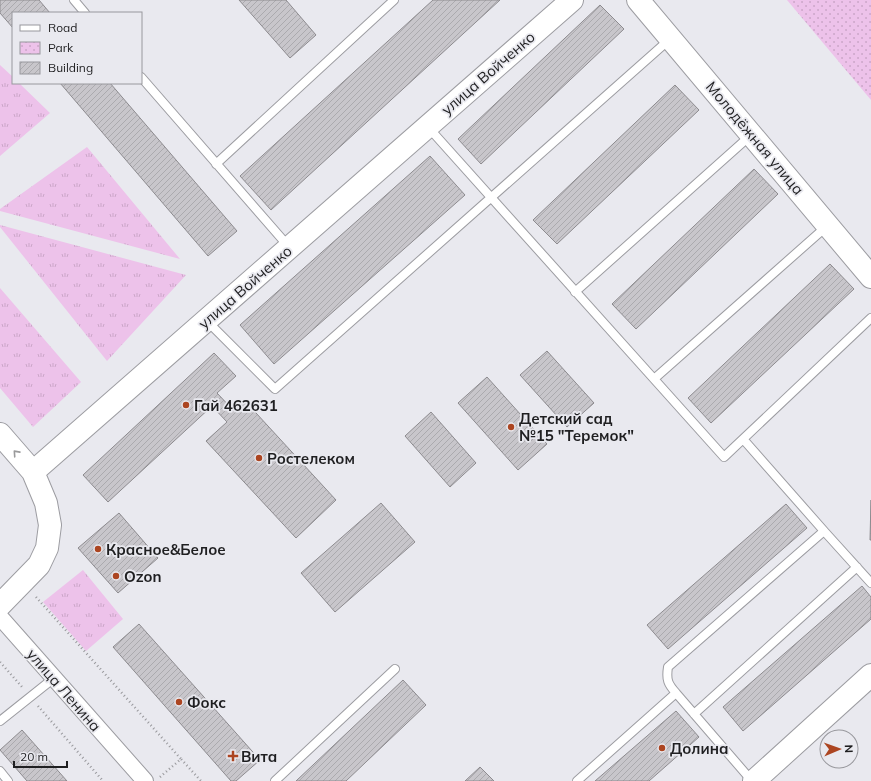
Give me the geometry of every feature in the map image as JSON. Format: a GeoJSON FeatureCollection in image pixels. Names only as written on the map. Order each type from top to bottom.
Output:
{"type":"FeatureCollection","features":[{"type":"Feature","properties":{"kind":"main road","name":"улица Войченко"},"geometry":{"type":"LineString","coordinates":[[33,472],[572,0]]}},
{"type":"Feature","properties":{"kind":"main road","name":"Молодёжная улица"},"geometry":{"type":"LineString","coordinates":[[638,0],[871,276]]}},
{"type":"Feature","properties":{"kind":"main road"},"geometry":{"type":"LineString","coordinates":[[0,434],[33,472],[46,503],[50,525],[47,548],[39,565],[0,605]]}},
{"type":"Feature","properties":{"kind":"main road"},"geometry":{"type":"LineString","coordinates":[[753,781],[871,675]]}},
{"type":"Feature","properties":{"kind":"street","name":"улица Ленина"},"geometry":{"type":"LineString","coordinates":[[0,617],[144,781]]}},
{"type":"Feature","properties":{"kind":"lane"},"geometry":{"type":"LineString","coordinates":[[74,0],[84,12]]}},
{"type":"Feature","properties":{"kind":"lane"},"geometry":{"type":"LineString","coordinates":[[216,164],[394,0]]}},
{"type":"Feature","properties":{"kind":"lane"},"geometry":{"type":"LineString","coordinates":[[206,320],[275,389],[671,38]]}},
{"type":"Feature","properties":{"kind":"lane"},"geometry":{"type":"LineString","coordinates":[[142,78],[289,248]]}},
{"type":"Feature","properties":{"kind":"lane"},"geometry":{"type":"LineString","coordinates":[[428,126],[724,457],[871,318]]}},
{"type":"Feature","properties":{"kind":"lane"},"geometry":{"type":"LineString","coordinates":[[575,292],[752,135]]}},
{"type":"Feature","properties":{"kind":"lane"},"geometry":{"type":"LineString","coordinates":[[654,379],[828,225]]}},
{"type":"Feature","properties":{"kind":"lane"},"geometry":{"type":"LineString","coordinates":[[743,439],[871,583]]}},
{"type":"Feature","properties":{"kind":"lane"},"geometry":{"type":"LineString","coordinates":[[753,781],[668,684],[668,667],[824,530]]}},
{"type":"Feature","properties":{"kind":"lane"},"geometry":{"type":"LineString","coordinates":[[694,714],[857,567]]}},
{"type":"Feature","properties":{"kind":"lane"},"geometry":{"type":"LineString","coordinates":[[275,781],[395,669]]}},
{"type":"Feature","properties":{"kind":"lane"},"geometry":{"type":"LineString","coordinates":[[0,721],[54,678]]}},
{"type":"Feature","properties":{"kind":"lane"},"geometry":{"type":"LineString","coordinates":[[577,781],[676,693]]}},
{"type":"Feature","properties":{"kind":"lane"},"geometry":{"type":"LineString","coordinates":[[0,771],[8,781]]}},
{"type":"Feature","properties":{"kind":"path"},"geometry":{"type":"LineString","coordinates":[[23,582],[201,781]]}},
{"type":"Feature","properties":{"kind":"path"},"geometry":{"type":"LineString","coordinates":[[0,662],[103,781]]}},
{"type":"Feature","properties":{"kind":"path"},"geometry":{"type":"LineString","coordinates":[[155,781],[180,759]]}},
{"type":"Feature","properties":{"kind":"green space"},"geometry":{"type":"Polygon","coordinates":[[[787,0],[871,0],[871,100],[787,0]]]}},
{"type":"Feature","properties":{"kind":"green space"},"geometry":{"type":"Polygon","coordinates":[[[0,65],[12,76],[12,84],[20,84],[50,113],[0,156],[0,65]]]}},
{"type":"Feature","properties":{"kind":"green space"},"geometry":{"type":"Polygon","coordinates":[[[87,147],[180,259],[0,211],[0,209],[87,147]]]}},
{"type":"Feature","properties":{"kind":"green space"},"geometry":{"type":"Polygon","coordinates":[[[0,225],[186,275],[107,361],[0,227],[0,225]]]}},
{"type":"Feature","properties":{"kind":"green space"},"geometry":{"type":"Polygon","coordinates":[[[0,288],[81,382],[33,427],[0,388],[0,288]]]}},
{"type":"Feature","properties":{"kind":"green space"},"geometry":{"type":"Polygon","coordinates":[[[83,570],[123,619],[86,651],[43,602],[83,570]]]}},
{"type":"Feature","properties":{"kind":"building"},"geometry":{"type":"Polygon","coordinates":[[[0,0],[39,0],[49,12],[12,12],[12,27],[0,13],[0,0]]]}},
{"type":"Feature","properties":{"kind":"building"},"geometry":{"type":"Polygon","coordinates":[[[239,0],[286,0],[316,35],[290,58],[239,0]]]}},
{"type":"Feature","properties":{"kind":"building"},"geometry":{"type":"Polygon","coordinates":[[[433,0],[500,0],[271,210],[240,176],[433,0]]]}},
{"type":"Feature","properties":{"kind":"building"},"geometry":{"type":"Polygon","coordinates":[[[600,5],[624,29],[481,164],[458,139],[600,5]]]}},
{"type":"Feature","properties":{"kind":"building"},"geometry":{"type":"Polygon","coordinates":[[[61,84],[111,84],[237,231],[208,256],[61,84]]]}},
{"type":"Feature","properties":{"kind":"building"},"geometry":{"type":"Polygon","coordinates":[[[675,85],[699,110],[557,244],[533,220],[675,85]]]}},
{"type":"Feature","properties":{"kind":"building"},"geometry":{"type":"Polygon","coordinates":[[[430,156],[465,195],[274,364],[240,325],[430,156]]]}},
{"type":"Feature","properties":{"kind":"building"},"geometry":{"type":"Polygon","coordinates":[[[754,169],[778,194],[636,329],[612,304],[754,169]]]}},
{"type":"Feature","properties":{"kind":"building"},"geometry":{"type":"Polygon","coordinates":[[[830,264],[854,289],[711,423],[688,398],[830,264]]]}},
{"type":"Feature","properties":{"kind":"building"},"geometry":{"type":"Polygon","coordinates":[[[547,351],[594,403],[567,427],[520,375],[547,351]]]}},
{"type":"Feature","properties":{"kind":"building","name":"Ростелеком"},"geometry":{"type":"Polygon","coordinates":[[[214,353],[236,376],[217,393],[234,411],[245,401],[336,500],[296,538],[206,441],[227,422],[212,406],[108,502],[83,475],[214,353]]]}},
{"type":"Feature","properties":{"kind":"building"},"geometry":{"type":"Polygon","coordinates":[[[487,377],[547,444],[518,470],[458,403],[487,377]]]}},
{"type":"Feature","properties":{"kind":"building"},"geometry":{"type":"Polygon","coordinates":[[[431,412],[476,463],[450,487],[405,436],[431,412]]]}},
{"type":"Feature","properties":{"kind":"building"},"geometry":{"type":"Polygon","coordinates":[[[871,500],[871,540],[870,540],[871,500]]]}},
{"type":"Feature","properties":{"kind":"building"},"geometry":{"type":"Polygon","coordinates":[[[381,503],[415,542],[335,612],[301,573],[381,503]]]}},
{"type":"Feature","properties":{"kind":"building"},"geometry":{"type":"Polygon","coordinates":[[[786,504],[807,528],[668,649],[647,625],[786,504]]]}},
{"type":"Feature","properties":{"kind":"building"},"geometry":{"type":"Polygon","coordinates":[[[119,513],[158,558],[118,593],[78,548],[119,513]]]}},
{"type":"Feature","properties":{"kind":"building"},"geometry":{"type":"Polygon","coordinates":[[[862,586],[871,597],[871,619],[743,731],[723,707],[862,586]]]}},
{"type":"Feature","properties":{"kind":"building"},"geometry":{"type":"Polygon","coordinates":[[[139,624],[260,760],[236,781],[231,781],[113,647],[139,624]]]}},
{"type":"Feature","properties":{"kind":"building"},"geometry":{"type":"Polygon","coordinates":[[[403,680],[426,705],[346,781],[296,781],[403,680]]]}},
{"type":"Feature","properties":{"kind":"building"},"geometry":{"type":"Polygon","coordinates":[[[676,711],[699,737],[649,781],[595,781],[676,711]]]}},
{"type":"Feature","properties":{"kind":"building"},"geometry":{"type":"Polygon","coordinates":[[[22,730],[67,781],[27,781],[0,750],[22,730]]]}},
{"type":"Feature","properties":{"kind":"building"},"geometry":{"type":"Polygon","coordinates":[[[480,767],[494,781],[465,781],[480,767]]]}},
{"type":"Feature","properties":{"kind":"place","name":"Гай 462631"},"geometry":{"type":"Point","coordinates":[186,405]}},
{"type":"Feature","properties":{"kind":"place","name":"Детский сад №15 \"Теремок\""},"geometry":{"type":"Point","coordinates":[511,427]}},
{"type":"Feature","properties":{"kind":"place","name":"Ростелеком"},"geometry":{"type":"Point","coordinates":[259,458]}},
{"type":"Feature","properties":{"kind":"place","name":"Красное&Белое"},"geometry":{"type":"Point","coordinates":[98,549]}},
{"type":"Feature","properties":{"kind":"place","name":"Ozon"},"geometry":{"type":"Point","coordinates":[116,576]}},
{"type":"Feature","properties":{"kind":"place","name":"Фокс"},"geometry":{"type":"Point","coordinates":[179,702]}},
{"type":"Feature","properties":{"kind":"place","name":"Долина"},"geometry":{"type":"Point","coordinates":[662,748]}},
{"type":"Feature","properties":{"kind":"place","name":"Вита"},"geometry":{"type":"Point","coordinates":[233,756]}}]}
